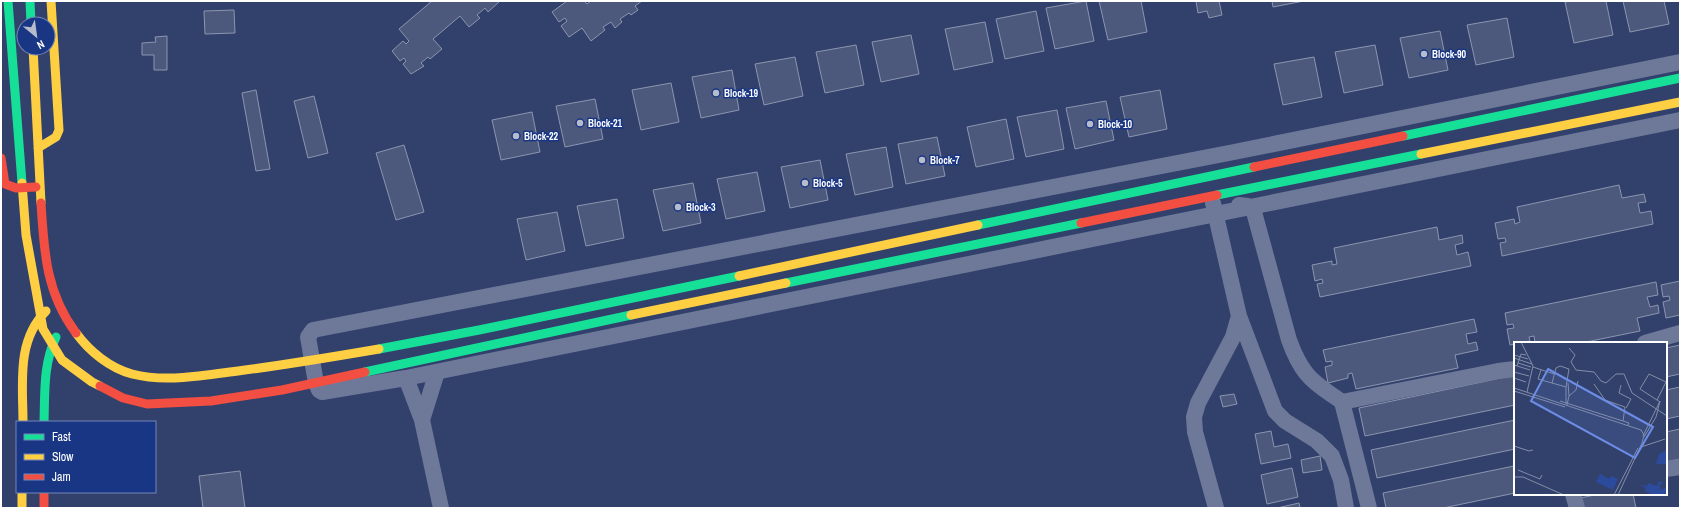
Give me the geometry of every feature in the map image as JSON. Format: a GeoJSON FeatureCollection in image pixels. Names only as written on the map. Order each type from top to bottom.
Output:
{"type":"FeatureCollection","features":[{"type":"Feature","properties":{"kind":"main road"},"geometry":{"type":"LineString","coordinates":[[8,1],[26,235],[43,328],[62,360],[92,382],[123,398],[147,404],[211,401],[282,390],[723,296],[1219,194],[1680,102]]}},
{"type":"Feature","properties":{"kind":"main road"},"geometry":{"type":"LineString","coordinates":[[30,1],[31,16]]}},
{"type":"Feature","properties":{"kind":"main road"},"geometry":{"type":"LineString","coordinates":[[38,148],[56,136],[59,130],[51,1]]}},
{"type":"Feature","properties":{"kind":"main road"},"geometry":{"type":"LineString","coordinates":[[33,56],[43,231],[51,286],[66,321],[90,349],[109,363],[125,371],[144,376],[166,379],[184,378],[312,361],[487,329],[1680,78]]}},
{"type":"Feature","properties":{"kind":"main road"},"geometry":{"type":"LineString","coordinates":[[1,158],[3,185],[10,188],[40,186]]}},
{"type":"Feature","properties":{"kind":"main road"},"geometry":{"type":"LineString","coordinates":[[23,421],[22,357],[26,345],[40,317],[57,300]]}},
{"type":"Feature","properties":{"kind":"main road"},"geometry":{"type":"LineString","coordinates":[[44,421],[46,374],[52,343],[66,321]]}},
{"type":"Feature","properties":{"kind":"main road"},"geometry":{"type":"LineString","coordinates":[[22,493],[22,508]]}},
{"type":"Feature","properties":{"kind":"main road"},"geometry":{"type":"LineString","coordinates":[[44,493],[44,508]]}},
{"type":"Feature","properties":{"kind":"street"},"geometry":{"type":"LineString","coordinates":[[1680,62],[1213,156],[313,330],[308,337],[316,383],[319,390],[322,392],[406,378],[1248,206],[1680,120]]}},
{"type":"Feature","properties":{"kind":"street"},"geometry":{"type":"LineString","coordinates":[[1219,194],[1230,203],[1248,206],[1254,212],[1289,340],[1297,359],[1306,373],[1315,382],[1342,402],[1369,508]]}},
{"type":"Feature","properties":{"kind":"street"},"geometry":{"type":"LineString","coordinates":[[1219,194],[1216,213],[1239,316],[1275,411],[1284,421],[1317,441],[1332,456],[1341,480],[1346,508]]}},
{"type":"Feature","properties":{"kind":"street"},"geometry":{"type":"LineString","coordinates":[[1216,508],[1195,432],[1194,417],[1198,403],[1233,336],[1239,316]]}},
{"type":"Feature","properties":{"kind":"street"},"geometry":{"type":"LineString","coordinates":[[1648,342],[1680,333]]}},
{"type":"Feature","properties":{"kind":"street"},"geometry":{"type":"LineString","coordinates":[[1342,402],[1514,369]]}},
{"type":"Feature","properties":{"kind":"street"},"geometry":{"type":"LineString","coordinates":[[422,420],[437,372]]}},
{"type":"Feature","properties":{"kind":"street"},"geometry":{"type":"LineString","coordinates":[[406,378],[422,420],[441,508]]}},
{"type":"Feature","properties":{"kind":"street"},"geometry":{"type":"LineString","coordinates":[[1667,470],[1680,467]]}},
{"type":"Feature","properties":{"kind":"street"},"geometry":{"type":"LineString","coordinates":[[1573,495],[1577,508]]}},
{"type":"Feature","properties":{"kind":"building"},"geometry":{"type":"Polygon","coordinates":[[[432,1],[500,1],[488,12],[485,8],[477,15],[480,18],[469,27],[460,16],[433,39],[442,49],[430,59],[428,57],[421,63],[424,66],[411,74],[403,64],[406,61],[404,58],[400,61],[392,51],[403,41],[406,44],[409,41],[399,29],[432,1]]]}},
{"type":"Feature","properties":{"kind":"building"},"geometry":{"type":"Polygon","coordinates":[[[567,1],[584,1],[587,4],[591,1],[642,1],[635,6],[638,10],[631,15],[629,13],[620,19],[622,22],[615,28],[611,22],[603,27],[605,30],[591,41],[582,28],[569,37],[561,26],[567,21],[565,18],[559,22],[552,12],[567,1]]]}},
{"type":"Feature","properties":{"kind":"building"},"geometry":{"type":"Polygon","coordinates":[[[1086,1],[1094,41],[1055,49],[1046,8],[1086,1]]]}},
{"type":"Feature","properties":{"kind":"building"},"geometry":{"type":"Polygon","coordinates":[[[1099,1],[1141,1],[1147,32],[1108,40],[1099,1]]]}},
{"type":"Feature","properties":{"kind":"building"},"geometry":{"type":"Polygon","coordinates":[[[1196,1],[1219,1],[1222,15],[1209,18],[1207,11],[1198,13],[1196,1]]]}},
{"type":"Feature","properties":{"kind":"building"},"geometry":{"type":"Polygon","coordinates":[[[1272,1],[1304,1],[1273,7],[1272,1]]]}},
{"type":"Feature","properties":{"kind":"building"},"geometry":{"type":"Polygon","coordinates":[[[1606,1],[1613,35],[1574,43],[1565,2],[1606,1]]]}},
{"type":"Feature","properties":{"kind":"building"},"geometry":{"type":"Polygon","coordinates":[[[1623,1],[1664,1],[1669,24],[1630,32],[1623,1]]]}},
{"type":"Feature","properties":{"kind":"building"},"geometry":{"type":"Polygon","coordinates":[[[234,10],[235,33],[205,34],[204,11],[234,10]]]}},
{"type":"Feature","properties":{"kind":"building"},"geometry":{"type":"Polygon","coordinates":[[[1036,11],[1044,51],[1005,59],[996,19],[1036,11]]]}},
{"type":"Feature","properties":{"kind":"building"},"geometry":{"type":"Polygon","coordinates":[[[1507,18],[1514,57],[1476,65],[1467,25],[1507,18]]]}},
{"type":"Feature","properties":{"kind":"building"},"geometry":{"type":"Polygon","coordinates":[[[985,22],[993,62],[954,70],[945,29],[985,22]]]}},
{"type":"Feature","properties":{"kind":"building","name":"Block-90"},"geometry":{"type":"Polygon","coordinates":[[[1440,31],[1448,70],[1409,78],[1400,38],[1440,31]]]}},
{"type":"Feature","properties":{"kind":"building"},"geometry":{"type":"Polygon","coordinates":[[[911,35],[919,74],[881,82],[872,42],[911,35]]]}},
{"type":"Feature","properties":{"kind":"building"},"geometry":{"type":"Polygon","coordinates":[[[167,36],[167,70],[154,70],[154,55],[142,55],[142,43],[156,42],[155,37],[167,36]]]}},
{"type":"Feature","properties":{"kind":"building"},"geometry":{"type":"Polygon","coordinates":[[[856,45],[864,85],[825,93],[816,52],[856,45]]]}},
{"type":"Feature","properties":{"kind":"building"},"geometry":{"type":"Polygon","coordinates":[[[1375,45],[1383,85],[1344,93],[1335,52],[1375,45]]]}},
{"type":"Feature","properties":{"kind":"building"},"geometry":{"type":"Polygon","coordinates":[[[795,57],[803,96],[764,105],[755,64],[795,57]]]}},
{"type":"Feature","properties":{"kind":"building"},"geometry":{"type":"Polygon","coordinates":[[[1314,57],[1322,97],[1283,105],[1274,64],[1314,57]]]}},
{"type":"Feature","properties":{"kind":"building","name":"Block-19"},"geometry":{"type":"Polygon","coordinates":[[[732,70],[739,110],[701,118],[692,77],[732,70]]]}},
{"type":"Feature","properties":{"kind":"building"},"geometry":{"type":"Polygon","coordinates":[[[671,83],[679,122],[641,130],[632,90],[671,83]]]}},
{"type":"Feature","properties":{"kind":"building"},"geometry":{"type":"Polygon","coordinates":[[[256,90],[270,169],[256,171],[242,93],[256,90]]]}},
{"type":"Feature","properties":{"kind":"building"},"geometry":{"type":"Polygon","coordinates":[[[1160,90],[1167,129],[1129,137],[1120,97],[1160,90]]]}},
{"type":"Feature","properties":{"kind":"building"},"geometry":{"type":"Polygon","coordinates":[[[314,96],[328,153],[308,158],[294,101],[314,96]]]}},
{"type":"Feature","properties":{"kind":"building","name":"Block-21"},"geometry":{"type":"Polygon","coordinates":[[[595,99],[603,139],[565,147],[556,106],[595,99]]]}},
{"type":"Feature","properties":{"kind":"building","name":"Block-10"},"geometry":{"type":"Polygon","coordinates":[[[1106,101],[1114,140],[1075,149],[1066,108],[1106,101]]]}},
{"type":"Feature","properties":{"kind":"building"},"geometry":{"type":"Polygon","coordinates":[[[1057,110],[1064,149],[1026,157],[1017,117],[1057,110]]]}},
{"type":"Feature","properties":{"kind":"building","name":"Block-22"},"geometry":{"type":"Polygon","coordinates":[[[532,112],[540,152],[501,160],[492,120],[532,112]]]}},
{"type":"Feature","properties":{"kind":"building"},"geometry":{"type":"Polygon","coordinates":[[[1006,119],[1014,159],[976,167],[967,127],[1006,119]]]}},
{"type":"Feature","properties":{"kind":"building","name":"Block-7"},"geometry":{"type":"Polygon","coordinates":[[[937,137],[945,176],[906,184],[898,144],[937,137]]]}},
{"type":"Feature","properties":{"kind":"building"},"geometry":{"type":"Polygon","coordinates":[[[404,145],[424,212],[396,220],[376,153],[404,145]]]}},
{"type":"Feature","properties":{"kind":"building"},"geometry":{"type":"Polygon","coordinates":[[[886,147],[893,187],[855,195],[846,154],[886,147]]]}},
{"type":"Feature","properties":{"kind":"building","name":"Block-5"},"geometry":{"type":"Polygon","coordinates":[[[820,160],[828,200],[790,208],[781,167],[820,160]]]}},
{"type":"Feature","properties":{"kind":"building"},"geometry":{"type":"Polygon","coordinates":[[[757,172],[765,211],[726,219],[717,179],[757,172]]]}},
{"type":"Feature","properties":{"kind":"building","name":"Block-3"},"geometry":{"type":"Polygon","coordinates":[[[693,183],[701,223],[663,231],[653,190],[693,183]]]}},
{"type":"Feature","properties":{"kind":"building"},"geometry":{"type":"Polygon","coordinates":[[[1619,185],[1622,198],[1644,194],[1646,202],[1638,203],[1640,213],[1651,211],[1653,224],[1502,256],[1500,243],[1506,242],[1505,238],[1498,239],[1495,223],[1514,219],[1515,224],[1520,222],[1517,207],[1619,185]]]}},
{"type":"Feature","properties":{"kind":"building"},"geometry":{"type":"Polygon","coordinates":[[[617,199],[624,238],[586,246],[577,206],[617,199]]]}},
{"type":"Feature","properties":{"kind":"building"},"geometry":{"type":"Polygon","coordinates":[[[557,212],[565,251],[526,260],[517,219],[557,212]]]}},
{"type":"Feature","properties":{"kind":"building"},"geometry":{"type":"Polygon","coordinates":[[[1437,227],[1439,240],[1462,235],[1463,243],[1455,245],[1457,255],[1468,252],[1471,266],[1320,297],[1317,284],[1323,283],[1322,279],[1315,281],[1312,265],[1332,261],[1332,265],[1337,264],[1334,248],[1437,227]]]}},
{"type":"Feature","properties":{"kind":"building"},"geometry":{"type":"Polygon","coordinates":[[[1680,281],[1680,315],[1666,318],[1663,302],[1670,300],[1669,296],[1663,297],[1661,285],[1680,281]]]}},
{"type":"Feature","properties":{"kind":"building"},"geometry":{"type":"Polygon","coordinates":[[[1656,282],[1658,295],[1647,297],[1650,307],[1658,305],[1659,313],[1637,318],[1640,331],[1586,342],[1535,342],[1534,336],[1529,337],[1530,341],[1514,342],[1514,344],[1510,345],[1507,329],[1514,328],[1513,324],[1507,325],[1505,313],[1656,282]]]}},
{"type":"Feature","properties":{"kind":"building"},"geometry":{"type":"Polygon","coordinates":[[[1474,319],[1477,332],[1466,334],[1468,344],[1476,342],[1478,350],[1455,355],[1458,368],[1356,389],[1352,373],[1348,374],[1348,378],[1328,383],[1325,367],[1332,365],[1332,361],[1326,362],[1323,350],[1474,319]]]}},
{"type":"Feature","properties":{"kind":"building"},"geometry":{"type":"Polygon","coordinates":[[[1680,345],[1680,374],[1667,377],[1667,348],[1680,345]]]}},
{"type":"Feature","properties":{"kind":"building"},"geometry":{"type":"Polygon","coordinates":[[[1514,375],[1514,405],[1365,436],[1359,408],[1514,375]]]}},
{"type":"Feature","properties":{"kind":"building"},"geometry":{"type":"Polygon","coordinates":[[[1680,387],[1680,416],[1667,419],[1667,390],[1680,387]]]}},
{"type":"Feature","properties":{"kind":"building"},"geometry":{"type":"Polygon","coordinates":[[[1234,394],[1237,404],[1223,407],[1220,396],[1234,394]]]}},
{"type":"Feature","properties":{"kind":"building"},"geometry":{"type":"Polygon","coordinates":[[[1514,420],[1514,449],[1377,478],[1371,450],[1514,420]]]}},
{"type":"Feature","properties":{"kind":"building"},"geometry":{"type":"Polygon","coordinates":[[[1680,429],[1680,459],[1667,462],[1667,432],[1680,429]]]}},
{"type":"Feature","properties":{"kind":"building"},"geometry":{"type":"Polygon","coordinates":[[[1271,431],[1274,447],[1288,444],[1291,458],[1261,464],[1255,434],[1271,431]]]}},
{"type":"Feature","properties":{"kind":"building"},"geometry":{"type":"Polygon","coordinates":[[[1320,456],[1322,470],[1303,473],[1301,460],[1320,456]]]}},
{"type":"Feature","properties":{"kind":"building"},"geometry":{"type":"Polygon","coordinates":[[[1514,466],[1514,493],[1443,508],[1386,508],[1383,493],[1514,466]]]}},
{"type":"Feature","properties":{"kind":"building"},"geometry":{"type":"Polygon","coordinates":[[[1292,468],[1298,497],[1267,504],[1261,475],[1292,468]]]}},
{"type":"Feature","properties":{"kind":"building"},"geometry":{"type":"Polygon","coordinates":[[[240,471],[245,508],[203,508],[199,476],[240,471]]]}},
{"type":"Feature","properties":{"kind":"building"},"geometry":{"type":"Polygon","coordinates":[[[1595,495],[1633,495],[1636,508],[1582,508],[1580,498],[1595,495]]]}},
{"type":"Feature","properties":{"kind":"building"},"geometry":{"type":"Polygon","coordinates":[[[1299,503],[1300,508],[1277,508],[1299,503]]]}},
{"type":"Feature","properties":{"kind":"traffic: fast"},"geometry":{"type":"LineString","coordinates":[[8,1],[22,183]]}},
{"type":"Feature","properties":{"kind":"traffic: fast"},"geometry":{"type":"LineString","coordinates":[[30,1],[31,16]]}},
{"type":"Feature","properties":{"kind":"traffic: fast"},"geometry":{"type":"LineString","coordinates":[[1403,136],[1680,78]]}},
{"type":"Feature","properties":{"kind":"traffic: fast"},"geometry":{"type":"LineString","coordinates":[[1217,195],[1421,154]]}},
{"type":"Feature","properties":{"kind":"traffic: fast"},"geometry":{"type":"LineString","coordinates":[[978,225],[1254,167]]}},
{"type":"Feature","properties":{"kind":"traffic: fast"},"geometry":{"type":"LineString","coordinates":[[786,283],[1081,223]]}},
{"type":"Feature","properties":{"kind":"traffic: fast"},"geometry":{"type":"LineString","coordinates":[[379,349],[479,330],[739,276]]}},
{"type":"Feature","properties":{"kind":"traffic: fast"},"geometry":{"type":"LineString","coordinates":[[365,372],[631,315]]}},
{"type":"Feature","properties":{"kind":"traffic: fast"},"geometry":{"type":"LineString","coordinates":[[44,421],[47,368],[56,337]]}},
{"type":"Feature","properties":{"kind":"traffic: slow"},"geometry":{"type":"LineString","coordinates":[[38,148],[56,137],[59,130],[51,1]]}},
{"type":"Feature","properties":{"kind":"traffic: slow"},"geometry":{"type":"LineString","coordinates":[[33,56],[41,203]]}},
{"type":"Feature","properties":{"kind":"traffic: slow"},"geometry":{"type":"LineString","coordinates":[[1421,154],[1680,102]]}},
{"type":"Feature","properties":{"kind":"traffic: slow"},"geometry":{"type":"LineString","coordinates":[[22,183],[26,235],[43,329],[62,360],[92,382],[100,386]]}},
{"type":"Feature","properties":{"kind":"traffic: slow"},"geometry":{"type":"LineString","coordinates":[[739,276],[978,225]]}},
{"type":"Feature","properties":{"kind":"traffic: slow"},"geometry":{"type":"LineString","coordinates":[[631,315],[786,283]]}},
{"type":"Feature","properties":{"kind":"traffic: slow"},"geometry":{"type":"LineString","coordinates":[[23,421],[22,378],[26,349],[36,323],[46,311]]}},
{"type":"Feature","properties":{"kind":"traffic: slow"},"geometry":{"type":"LineString","coordinates":[[76,333],[94,353],[116,368],[132,374],[158,378],[198,376],[238,371],[291,364],[379,349]]}},
{"type":"Feature","properties":{"kind":"traffic: slow"},"geometry":{"type":"LineString","coordinates":[[22,493],[22,508]]}},
{"type":"Feature","properties":{"kind":"traffic: jam"},"geometry":{"type":"LineString","coordinates":[[1254,167],[1403,136]]}},
{"type":"Feature","properties":{"kind":"traffic: jam"},"geometry":{"type":"LineString","coordinates":[[1,158],[5,184],[16,188],[36,187]]}},
{"type":"Feature","properties":{"kind":"traffic: jam"},"geometry":{"type":"LineString","coordinates":[[1081,223],[1217,195]]}},
{"type":"Feature","properties":{"kind":"traffic: jam"},"geometry":{"type":"LineString","coordinates":[[41,203],[45,255],[48,271],[58,303],[76,333]]}},
{"type":"Feature","properties":{"kind":"traffic: jam"},"geometry":{"type":"LineString","coordinates":[[100,386],[123,398],[147,404],[211,401],[282,390],[365,372]]}},
{"type":"Feature","properties":{"kind":"traffic: jam"},"geometry":{"type":"LineString","coordinates":[[44,493],[44,508]]}},
{"type":"Feature","properties":{"kind":"place","name":"Block-90"},"geometry":{"type":"Point","coordinates":[1424,54]}},
{"type":"Feature","properties":{"kind":"place","name":"Block-19"},"geometry":{"type":"Point","coordinates":[716,93]}},
{"type":"Feature","properties":{"kind":"place","name":"Block-21"},"geometry":{"type":"Point","coordinates":[580,123]}},
{"type":"Feature","properties":{"kind":"place","name":"Block-10"},"geometry":{"type":"Point","coordinates":[1090,124]}},
{"type":"Feature","properties":{"kind":"place","name":"Block-22"},"geometry":{"type":"Point","coordinates":[516,136]}},
{"type":"Feature","properties":{"kind":"place","name":"Block-7"},"geometry":{"type":"Point","coordinates":[922,160]}},
{"type":"Feature","properties":{"kind":"place","name":"Block-5"},"geometry":{"type":"Point","coordinates":[805,183]}},
{"type":"Feature","properties":{"kind":"place","name":"Block-3"},"geometry":{"type":"Point","coordinates":[678,207]}}]}
